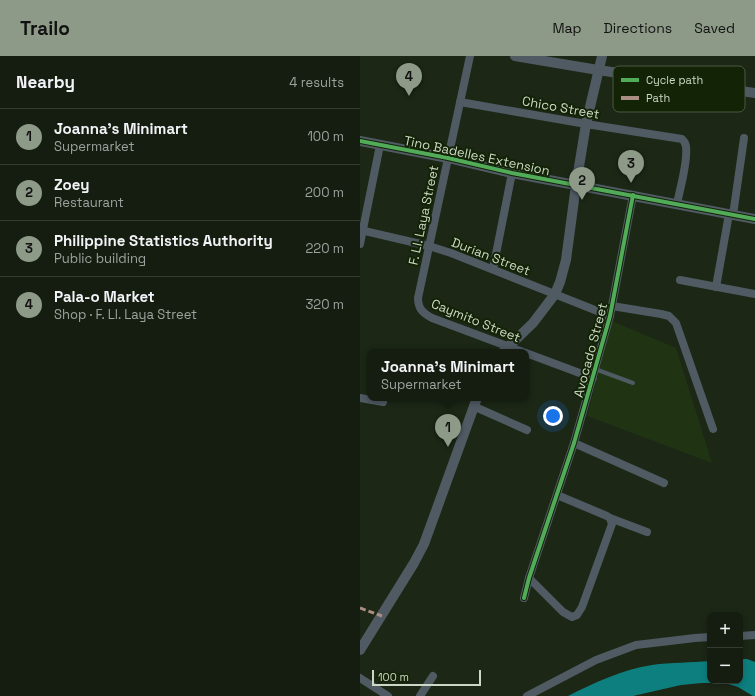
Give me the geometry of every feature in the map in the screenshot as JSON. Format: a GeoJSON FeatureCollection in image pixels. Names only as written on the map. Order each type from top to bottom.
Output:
{"type":"FeatureCollection","features":[{"type":"Feature","properties":{"kind":"street","name":"F. Ll. Laya Street"},"geometry":{"type":"LineString","coordinates":[[420,309],[418,298],[470,56]]}},
{"type":"Feature","properties":{"kind":"street"},"geometry":{"type":"LineString","coordinates":[[515,56],[613,72]]}},
{"type":"Feature","properties":{"kind":"street"},"geometry":{"type":"LineString","coordinates":[[506,349],[533,323],[555,294],[560,282],[566,260],[586,124],[602,56]]}},
{"type":"Feature","properties":{"kind":"street"},"geometry":{"type":"LineString","coordinates":[[745,92],[755,93]]}},
{"type":"Feature","properties":{"kind":"street","name":"Chico Street"},"geometry":{"type":"LineString","coordinates":[[460,102],[682,139],[685,142],[686,155],[677,204]]}},
{"type":"Feature","properties":{"kind":"street"},"geometry":{"type":"LineString","coordinates":[[716,287],[731,215],[744,138]]}},
{"type":"Feature","properties":{"kind":"street","name":"Tino Badelles Extension"},"geometry":{"type":"LineString","coordinates":[[360,141],[448,158],[512,173],[755,219]]}},
{"type":"Feature","properties":{"kind":"street"},"geometry":{"type":"LineString","coordinates":[[360,244],[361,231],[380,145]]}},
{"type":"Feature","properties":{"kind":"street"},"geometry":{"type":"LineString","coordinates":[[493,269],[512,173]]}},
{"type":"Feature","properties":{"kind":"street","name":"Avocado Street"},"geometry":{"type":"LineString","coordinates":[[524,598],[529,578],[574,443],[610,316],[633,195]]}},
{"type":"Feature","properties":{"kind":"street","name":"Durian Street"},"geometry":{"type":"LineString","coordinates":[[361,231],[429,246],[493,269],[610,316]]}},
{"type":"Feature","properties":{"kind":"street"},"geometry":{"type":"LineString","coordinates":[[680,280],[755,294]]}},
{"type":"Feature","properties":{"kind":"street"},"geometry":{"type":"LineString","coordinates":[[612,306],[662,314],[674,319],[681,335],[713,429]]}},
{"type":"Feature","properties":{"kind":"street","name":"Caymito Street"},"geometry":{"type":"LineString","coordinates":[[420,309],[432,318],[506,349]]}},
{"type":"Feature","properties":{"kind":"street","name":"Caymito Street"},"geometry":{"type":"LineString","coordinates":[[529,354],[593,378]]}},
{"type":"Feature","properties":{"kind":"street"},"geometry":{"type":"LineString","coordinates":[[377,401],[383,402]]}},
{"type":"Feature","properties":{"kind":"street"},"geometry":{"type":"LineString","coordinates":[[360,650],[414,563],[424,544],[475,402],[527,430]]}},
{"type":"Feature","properties":{"kind":"street"},"geometry":{"type":"LineString","coordinates":[[574,443],[664,483]]}},
{"type":"Feature","properties":{"kind":"street"},"geometry":{"type":"LineString","coordinates":[[557,495],[646,532]]}},
{"type":"Feature","properties":{"kind":"street"},"geometry":{"type":"LineString","coordinates":[[529,578],[564,612],[572,617],[577,615],[582,607],[612,524],[610,518]]}},
{"type":"Feature","properties":{"kind":"street"},"geometry":{"type":"LineString","coordinates":[[743,636],[755,635]]}},
{"type":"Feature","properties":{"kind":"street"},"geometry":{"type":"LineString","coordinates":[[527,696],[596,660],[636,646],[707,637]]}},
{"type":"Feature","properties":{"kind":"street"},"geometry":{"type":"LineString","coordinates":[[420,696],[433,676]]}},
{"type":"Feature","properties":{"kind":"street"},"geometry":{"type":"LineString","coordinates":[[360,678],[388,696]]}},
{"type":"Feature","properties":{"kind":"lane"},"geometry":{"type":"LineString","coordinates":[[595,369],[633,383]]}},
{"type":"Feature","properties":{"kind":"shaded area"},"geometry":{"type":"Polygon","coordinates":[[[612,321],[676,348],[712,463],[587,416],[612,321]]]}},
{"type":"Feature","properties":{"kind":"water"},"geometry":{"type":"Polygon","coordinates":[[[743,659],[755,662],[755,696],[738,687],[728,684],[743,684],[743,659]]]}},
{"type":"Feature","properties":{"kind":"water"},"geometry":{"type":"Polygon","coordinates":[[[707,661],[707,683],[681,685],[633,696],[568,696],[620,673],[641,667],[666,663],[707,661]]]}},
{"type":"Feature","properties":{"kind":"marked path"},"geometry":{"type":"LineString","coordinates":[[360,608],[382,616]]}},
{"type":"Feature","properties":{"kind":"cycle path"},"geometry":{"type":"LineString","coordinates":[[360,141],[448,158],[512,173],[755,219]]}},
{"type":"Feature","properties":{"kind":"cycle path"},"geometry":{"type":"LineString","coordinates":[[524,598],[529,578],[574,443],[610,316],[633,195]]}},
{"type":"Feature","properties":{"kind":"place","name":"Pala-o Market"},"geometry":{"type":"Point","coordinates":[409,96]}},
{"type":"Feature","properties":{"kind":"place","name":"Philippine Statistics Authority"},"geometry":{"type":"Point","coordinates":[631,183]}},
{"type":"Feature","properties":{"kind":"place","name":"Zoey"},"geometry":{"type":"Point","coordinates":[582,200]}},
{"type":"Feature","properties":{"kind":"place","name":"Joanna's Minimart"},"geometry":{"type":"Point","coordinates":[448,447]}}]}
